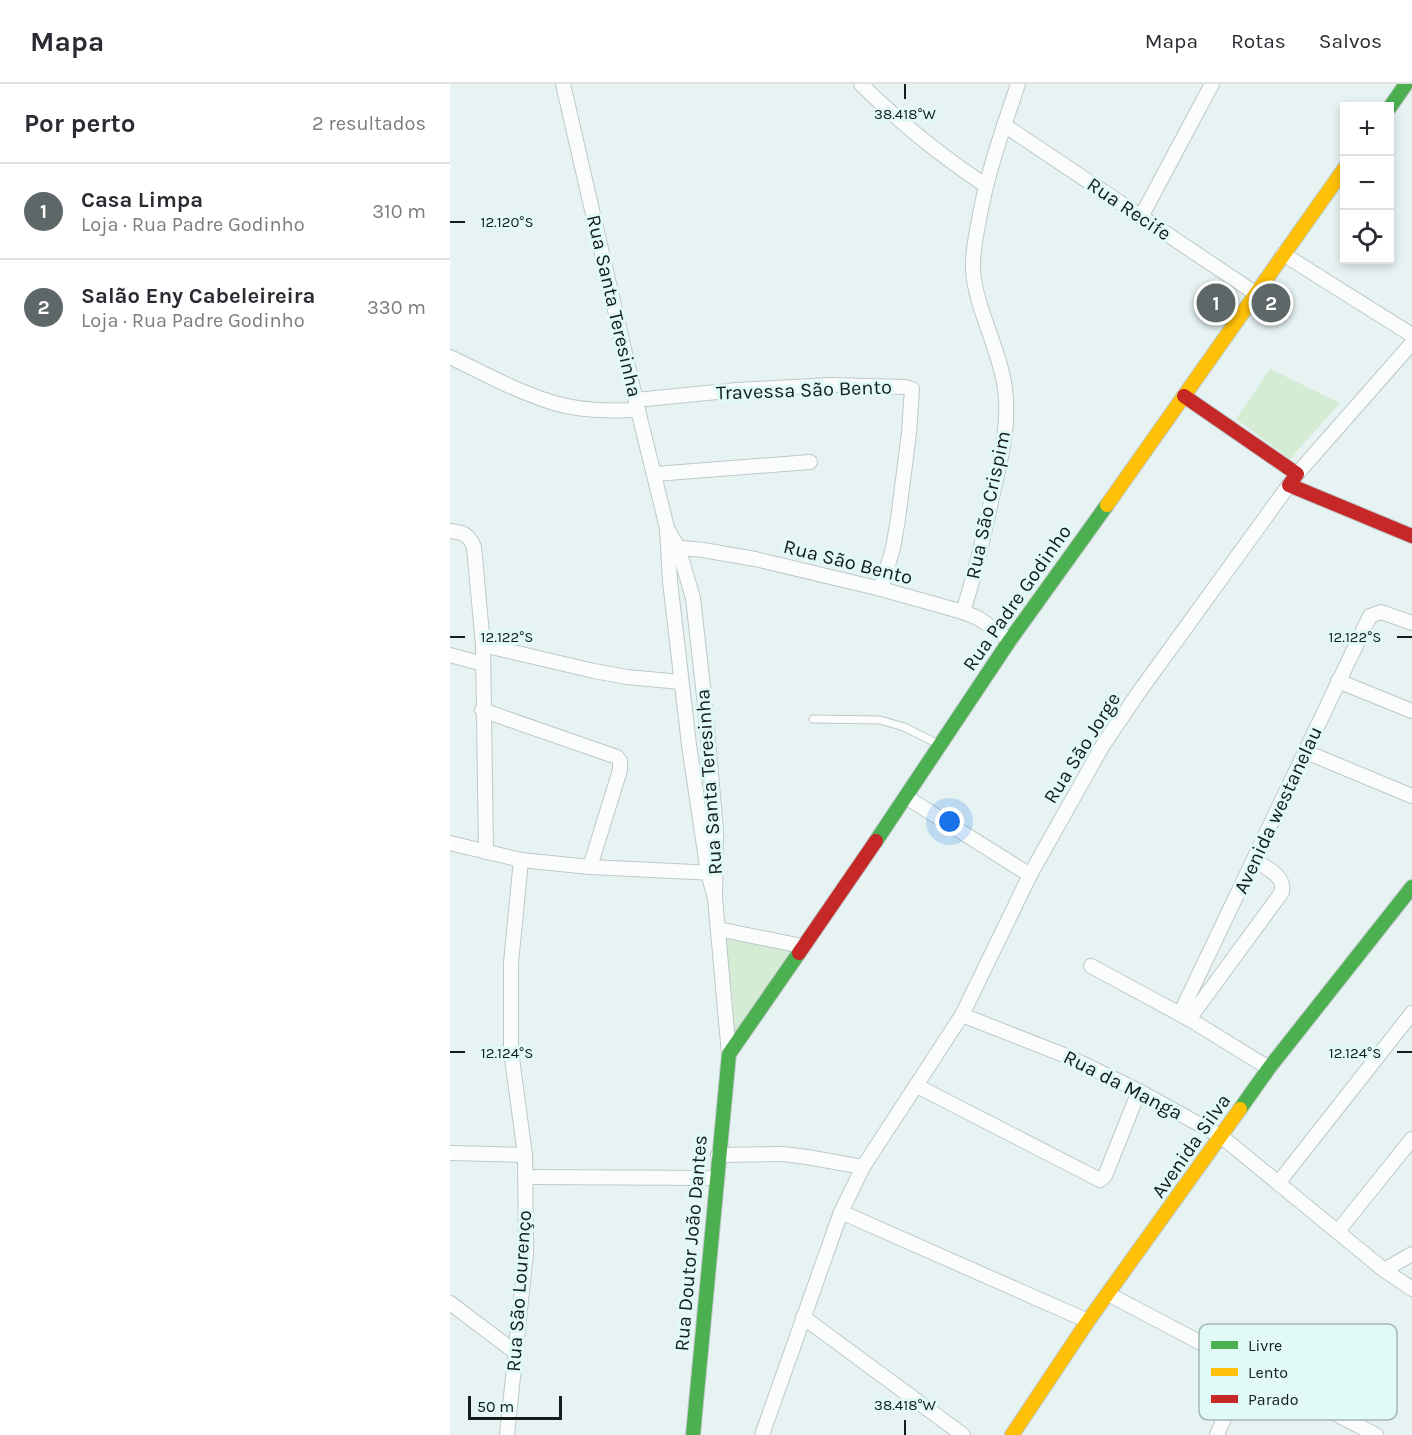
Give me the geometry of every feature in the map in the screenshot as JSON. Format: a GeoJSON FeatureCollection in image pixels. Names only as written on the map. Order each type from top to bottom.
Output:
{"type":"FeatureCollection","features":[{"type":"Feature","properties":{"kind":"street","name":"Rua Santa Teresinha"},"geometry":{"type":"LineString","coordinates":[[563,84],[667,528],[673,547],[688,577],[694,609],[713,776],[712,873]]}},
{"type":"Feature","properties":{"kind":"street"},"geometry":{"type":"LineString","coordinates":[[861,84],[888,111],[946,159],[985,185]]}},
{"type":"Feature","properties":{"kind":"street","name":"Rua São Crispim"},"geometry":{"type":"LineString","coordinates":[[963,612],[975,574],[1004,447],[1006,413],[1006,390],[1001,367],[975,284],[973,268],[976,233],[985,185],[1018,84]]}},
{"type":"Feature","properties":{"kind":"street"},"geometry":{"type":"LineString","coordinates":[[1141,217],[1212,84]]}},
{"type":"Feature","properties":{"kind":"street"},"geometry":{"type":"LineString","coordinates":[[1393,102],[1406,84]]}},
{"type":"Feature","properties":{"kind":"street","name":"Rua Recife"},"geometry":{"type":"LineString","coordinates":[[1004,125],[1255,293]]}},
{"type":"Feature","properties":{"kind":"street","name":"Rua Padre Godinho"},"geometry":{"type":"LineString","coordinates":[[729,1054],[906,797],[1010,640],[1340,175]]}},
{"type":"Feature","properties":{"kind":"street"},"geometry":{"type":"LineString","coordinates":[[1283,254],[1412,335]]}},
{"type":"Feature","properties":{"kind":"street","name":"Rua São Jorge"},"geometry":{"type":"LineString","coordinates":[[762,1435],[842,1212],[862,1167],[962,1015],[1030,874],[1103,745],[1293,479],[1412,343]]}},
{"type":"Feature","properties":{"kind":"street"},"geometry":{"type":"LineString","coordinates":[[450,357],[552,402],[594,410],[637,405]]}},
{"type":"Feature","properties":{"kind":"street","name":"Travessa São Bento"},"geometry":{"type":"LineString","coordinates":[[637,405],[737,390],[830,385],[912,389],[898,519],[893,548],[881,589]]}},
{"type":"Feature","properties":{"kind":"street"},"geometry":{"type":"LineString","coordinates":[[1184,396],[1293,479],[1412,536]]}},
{"type":"Feature","properties":{"kind":"street"},"geometry":{"type":"LineString","coordinates":[[655,474],[810,462]]}},
{"type":"Feature","properties":{"kind":"street"},"geometry":{"type":"LineString","coordinates":[[450,531],[466,535],[474,547],[483,645],[482,710],[486,852]]}},
{"type":"Feature","properties":{"kind":"street","name":"Rua Santa Teresinha"},"geometry":{"type":"LineString","coordinates":[[673,547],[681,682],[712,873],[729,1054]]}},
{"type":"Feature","properties":{"kind":"street","name":"Rua São Bento"},"geometry":{"type":"LineString","coordinates":[[673,547],[755,559],[881,589],[963,612],[978,618],[1010,640]]}},
{"type":"Feature","properties":{"kind":"street","name":"Avenida westanelau"},"geometry":{"type":"LineString","coordinates":[[1185,1017],[1254,860],[1370,616],[1372,613],[1381,612],[1412,622]]}},
{"type":"Feature","properties":{"kind":"street"},"geometry":{"type":"LineString","coordinates":[[483,645],[594,671],[627,677],[681,682]]}},
{"type":"Feature","properties":{"kind":"street"},"geometry":{"type":"LineString","coordinates":[[450,655],[483,664]]}},
{"type":"Feature","properties":{"kind":"street"},"geometry":{"type":"LineString","coordinates":[[1338,681],[1412,711]]}},
{"type":"Feature","properties":{"kind":"street"},"geometry":{"type":"LineString","coordinates":[[482,710],[617,757],[620,761],[620,770],[590,867]]}},
{"type":"Feature","properties":{"kind":"street"},"geometry":{"type":"LineString","coordinates":[[1306,752],[1412,796]]}},
{"type":"Feature","properties":{"kind":"street"},"geometry":{"type":"LineString","coordinates":[[906,797],[1030,874]]}},
{"type":"Feature","properties":{"kind":"street"},"geometry":{"type":"LineString","coordinates":[[450,843],[521,860],[590,867],[712,873]]}},
{"type":"Feature","properties":{"kind":"street","name":"Rua São Lourenço"},"geometry":{"type":"LineString","coordinates":[[507,1435],[526,1252],[525,1155],[511,1051],[511,963],[521,860]]}},
{"type":"Feature","properties":{"kind":"street"},"geometry":{"type":"LineString","coordinates":[[1185,1017],[1282,892],[1278,876],[1254,860]]}},
{"type":"Feature","properties":{"kind":"street","name":"Avenida Silva"},"geometry":{"type":"LineString","coordinates":[[1012,1435],[1088,1322],[1269,1068],[1412,887]]}},
{"type":"Feature","properties":{"kind":"street"},"geometry":{"type":"LineString","coordinates":[[718,929],[802,946]]}},
{"type":"Feature","properties":{"kind":"street"},"geometry":{"type":"LineString","coordinates":[[1091,966],[1185,1017],[1269,1068]]}},
{"type":"Feature","properties":{"kind":"street"},"geometry":{"type":"LineString","coordinates":[[1279,1182],[1412,1013]]}},
{"type":"Feature","properties":{"kind":"street","name":"Rua da Manga"},"geometry":{"type":"LineString","coordinates":[[962,1015],[1069,1057],[1139,1091],[1222,1137],[1384,1269],[1412,1289]]}},
{"type":"Feature","properties":{"kind":"street","name":"Rua Doutor João Dantes"},"geometry":{"type":"LineString","coordinates":[[693,1435],[729,1054]]}},
{"type":"Feature","properties":{"kind":"street"},"geometry":{"type":"LineString","coordinates":[[917,1086],[1100,1180],[1105,1176],[1139,1091]]}},
{"type":"Feature","properties":{"kind":"street"},"geometry":{"type":"LineString","coordinates":[[1338,1231],[1412,1139]]}},
{"type":"Feature","properties":{"kind":"street"},"geometry":{"type":"LineString","coordinates":[[450,1153],[525,1155]]}},
{"type":"Feature","properties":{"kind":"street"},"geometry":{"type":"LineString","coordinates":[[718,1155],[783,1154],[807,1156],[862,1167]]}},
{"type":"Feature","properties":{"kind":"street"},"geometry":{"type":"LineString","coordinates":[[526,1177],[716,1178]]}},
{"type":"Feature","properties":{"kind":"street"},"geometry":{"type":"LineString","coordinates":[[842,1212],[1088,1322]]}},
{"type":"Feature","properties":{"kind":"street"},"geometry":{"type":"LineString","coordinates":[[1384,1269],[1412,1254]]}},
{"type":"Feature","properties":{"kind":"street"},"geometry":{"type":"LineString","coordinates":[[1108,1294],[1199,1341]]}},
{"type":"Feature","properties":{"kind":"street"},"geometry":{"type":"LineString","coordinates":[[450,1303],[515,1352]]}},
{"type":"Feature","properties":{"kind":"street"},"geometry":{"type":"LineString","coordinates":[[803,1317],[963,1435]]}},
{"type":"Feature","properties":{"kind":"street"},"geometry":{"type":"LineString","coordinates":[[1217,1435],[1223,1420]]}},
{"type":"Feature","properties":{"kind":"street"},"geometry":{"type":"LineString","coordinates":[[1349,1420],[1377,1435]]}},
{"type":"Feature","properties":{"kind":"lane"},"geometry":{"type":"LineString","coordinates":[[813,719],[880,720],[904,727],[940,745]]}},
{"type":"Feature","properties":{"kind":"green space"},"geometry":{"type":"Polygon","coordinates":[[[1270,369],[1340,403],[1290,459],[1236,419],[1270,369]]]}},
{"type":"Feature","properties":{"kind":"green space"},"geometry":{"type":"Polygon","coordinates":[[[722,935],[795,949],[732,1041],[722,935]]]}},
{"type":"Feature","properties":{"kind":"traffic: fast"},"geometry":{"type":"LineString","coordinates":[[1393,102],[1406,84]]}},
{"type":"Feature","properties":{"kind":"traffic: fast"},"geometry":{"type":"LineString","coordinates":[[876,841],[1010,640],[1107,505]]}},
{"type":"Feature","properties":{"kind":"traffic: fast"},"geometry":{"type":"LineString","coordinates":[[1240,1109],[1269,1068],[1412,887]]}},
{"type":"Feature","properties":{"kind":"traffic: fast"},"geometry":{"type":"LineString","coordinates":[[693,1435],[729,1054],[799,953]]}},
{"type":"Feature","properties":{"kind":"traffic: slow"},"geometry":{"type":"LineString","coordinates":[[1107,505],[1340,175]]}},
{"type":"Feature","properties":{"kind":"traffic: slow"},"geometry":{"type":"LineString","coordinates":[[1012,1435],[1088,1321],[1240,1109]]}},
{"type":"Feature","properties":{"kind":"traffic: jam"},"geometry":{"type":"LineString","coordinates":[[1184,396],[1297,474],[1289,485],[1412,536]]}},
{"type":"Feature","properties":{"kind":"traffic: jam"},"geometry":{"type":"LineString","coordinates":[[799,953],[876,841]]}},
{"type":"Feature","properties":{"kind":"place","name":"Casa Limpa"},"geometry":{"type":"Point","coordinates":[1216,303]}},
{"type":"Feature","properties":{"kind":"place","name":"Salão Eny Cabeleireira"},"geometry":{"type":"Point","coordinates":[1271,303]}}]}
